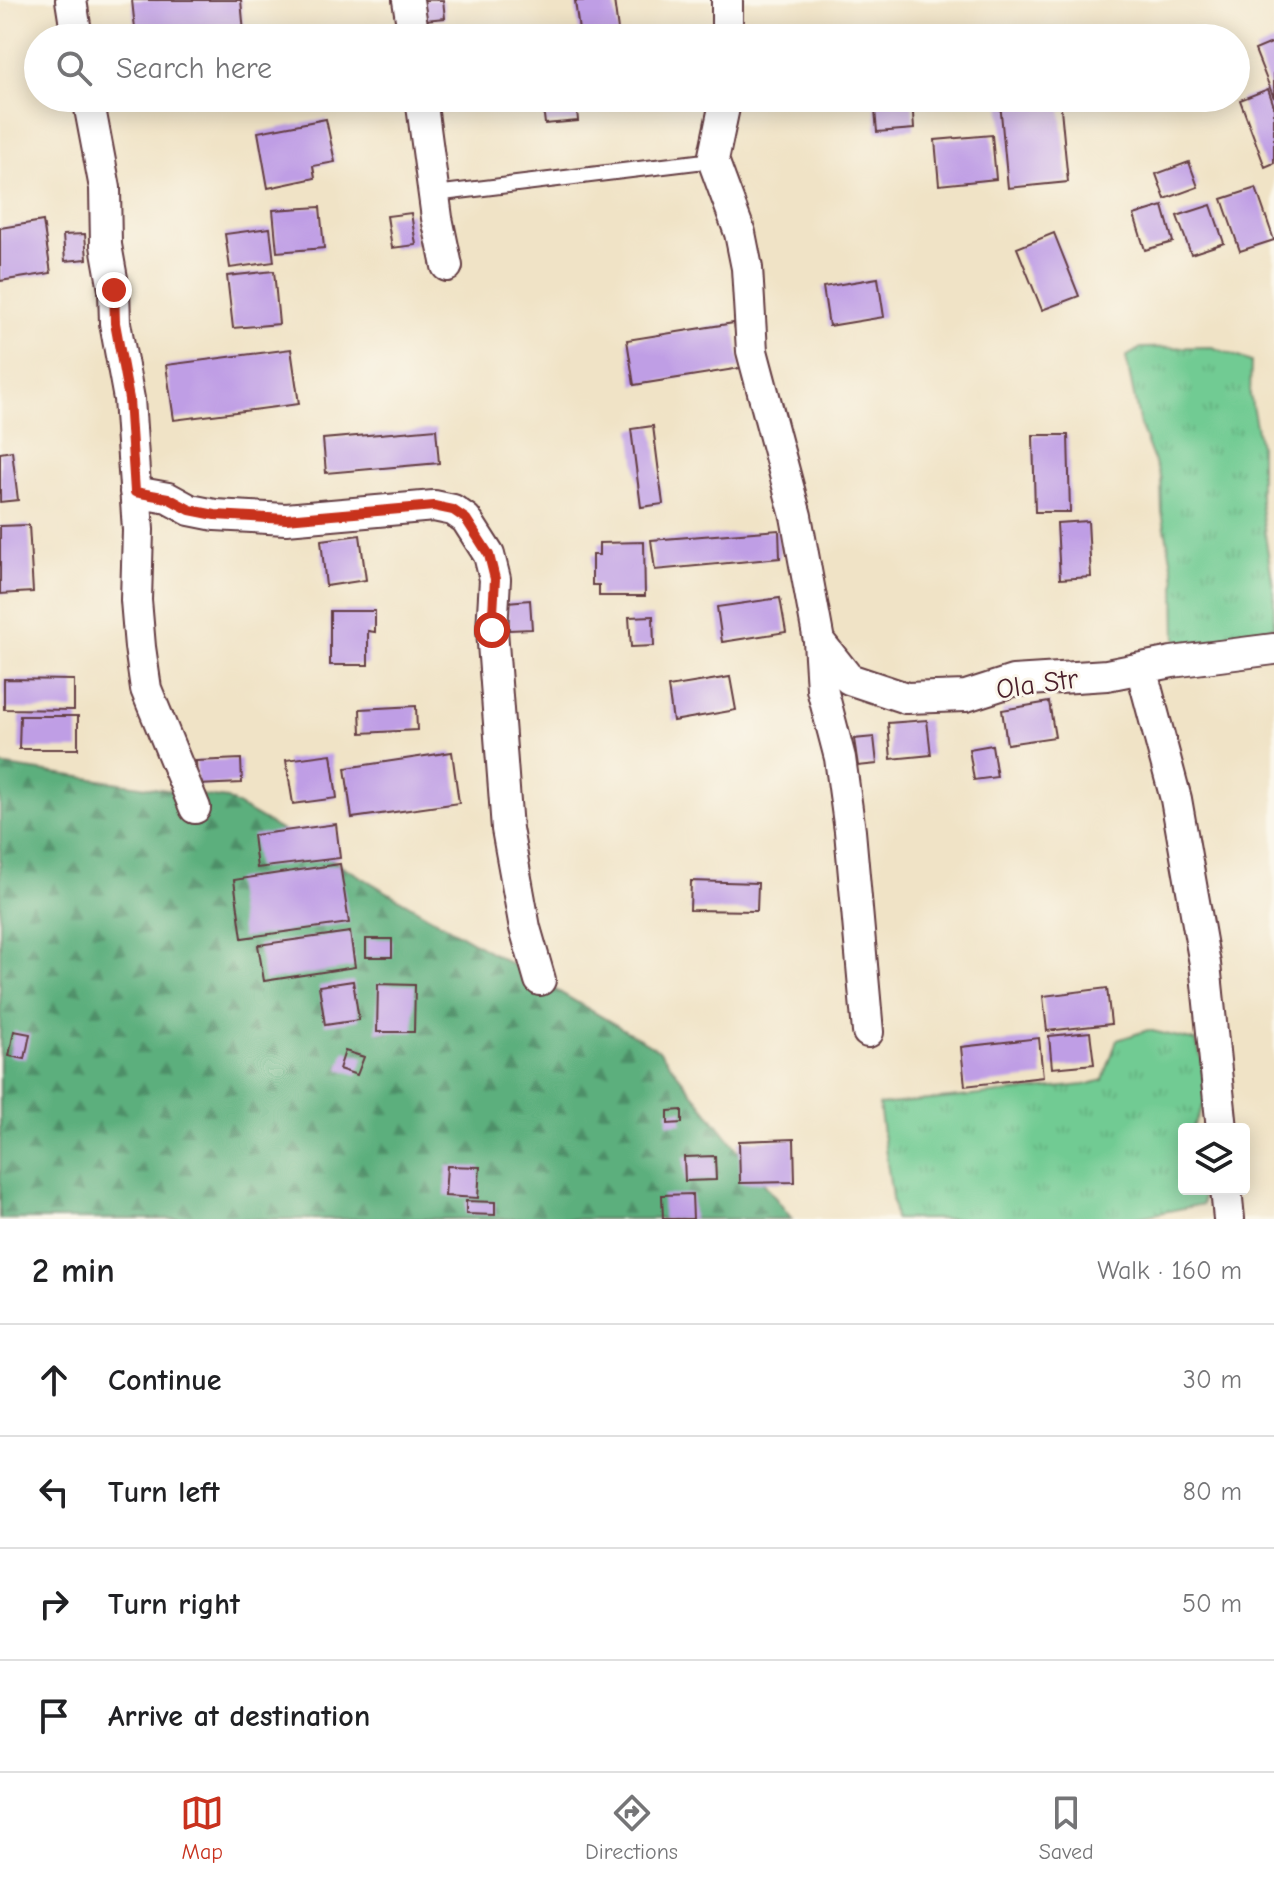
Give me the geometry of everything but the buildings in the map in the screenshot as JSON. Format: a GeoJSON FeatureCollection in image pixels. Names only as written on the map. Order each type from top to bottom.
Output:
{"type":"FeatureCollection","features":[{"type":"Feature","properties":{"kind":"street"},"geometry":{"type":"LineString","coordinates":[[71,0],[75,24]]}},
{"type":"Feature","properties":{"kind":"street"},"geometry":{"type":"LineString","coordinates":[[408,0],[412,24]]}},
{"type":"Feature","properties":{"kind":"street"},"geometry":{"type":"LineString","coordinates":[[727,0],[727,24]]}},
{"type":"Feature","properties":{"kind":"street"},"geometry":{"type":"LineString","coordinates":[[91,112],[105,188],[106,245],[114,290],[115,323],[129,399],[138,530],[136,600],[146,689],[195,808]]}},
{"type":"Feature","properties":{"kind":"street"},"geometry":{"type":"LineString","coordinates":[[423,112],[447,266]]}},
{"type":"Feature","properties":{"kind":"street"},"geometry":{"type":"LineString","coordinates":[[726,112],[713,160],[740,233],[747,268],[752,351],[796,516],[819,641],[822,689],[840,758],[850,831],[868,1032]]}},
{"type":"Feature","properties":{"kind":"street"},"geometry":{"type":"LineString","coordinates":[[135,492],[168,498],[190,510],[215,515],[286,519],[434,506],[453,510],[466,519],[489,555],[495,579],[492,630],[507,829],[525,928],[540,980]]}},
{"type":"Feature","properties":{"kind":"street","name":"Ola Str"},"geometry":{"type":"LineString","coordinates":[[819,641],[849,679],[906,698],[966,696],[1013,681],[1107,675],[1274,649]]}},
{"type":"Feature","properties":{"kind":"street"},"geometry":{"type":"LineString","coordinates":[[1141,668],[1176,799],[1205,964],[1221,1123]]}},
{"type":"Feature","properties":{"kind":"street"},"geometry":{"type":"LineString","coordinates":[[1227,1195],[1229,1219]]}},
{"type":"Feature","properties":{"kind":"lane"},"geometry":{"type":"LineString","coordinates":[[435,194],[713,160]]}},
{"type":"Feature","properties":{"kind":"green space"},"geometry":{"type":"Polygon","coordinates":[[[1212,347],[1251,362],[1250,395],[1260,446],[1260,501],[1274,593],[1274,626],[1235,640],[1176,643],[1175,580],[1162,512],[1161,479],[1140,425],[1126,357],[1141,348],[1212,347]]]}},
{"type":"Feature","properties":{"kind":"green space"},"geometry":{"type":"Polygon","coordinates":[[[0,765],[227,799],[659,1050],[792,1219],[0,1219],[0,765]]]}},
{"type":"Feature","properties":{"kind":"green space"},"geometry":{"type":"Polygon","coordinates":[[[1148,1030],[1196,1041],[1202,1060],[1205,1102],[1195,1123],[1178,1123],[1178,1195],[1203,1195],[1203,1204],[1130,1219],[895,1219],[879,1105],[1085,1085],[1103,1080],[1117,1040],[1148,1030]]]}},
{"type":"Feature","properties":{"kind":"route"},"geometry":{"type":"LineString","coordinates":[[114,290],[115,323],[129,399],[135,492],[168,498],[190,510],[215,515],[286,519],[434,506],[453,510],[466,519],[489,555],[495,579],[492,630]]}}]}
